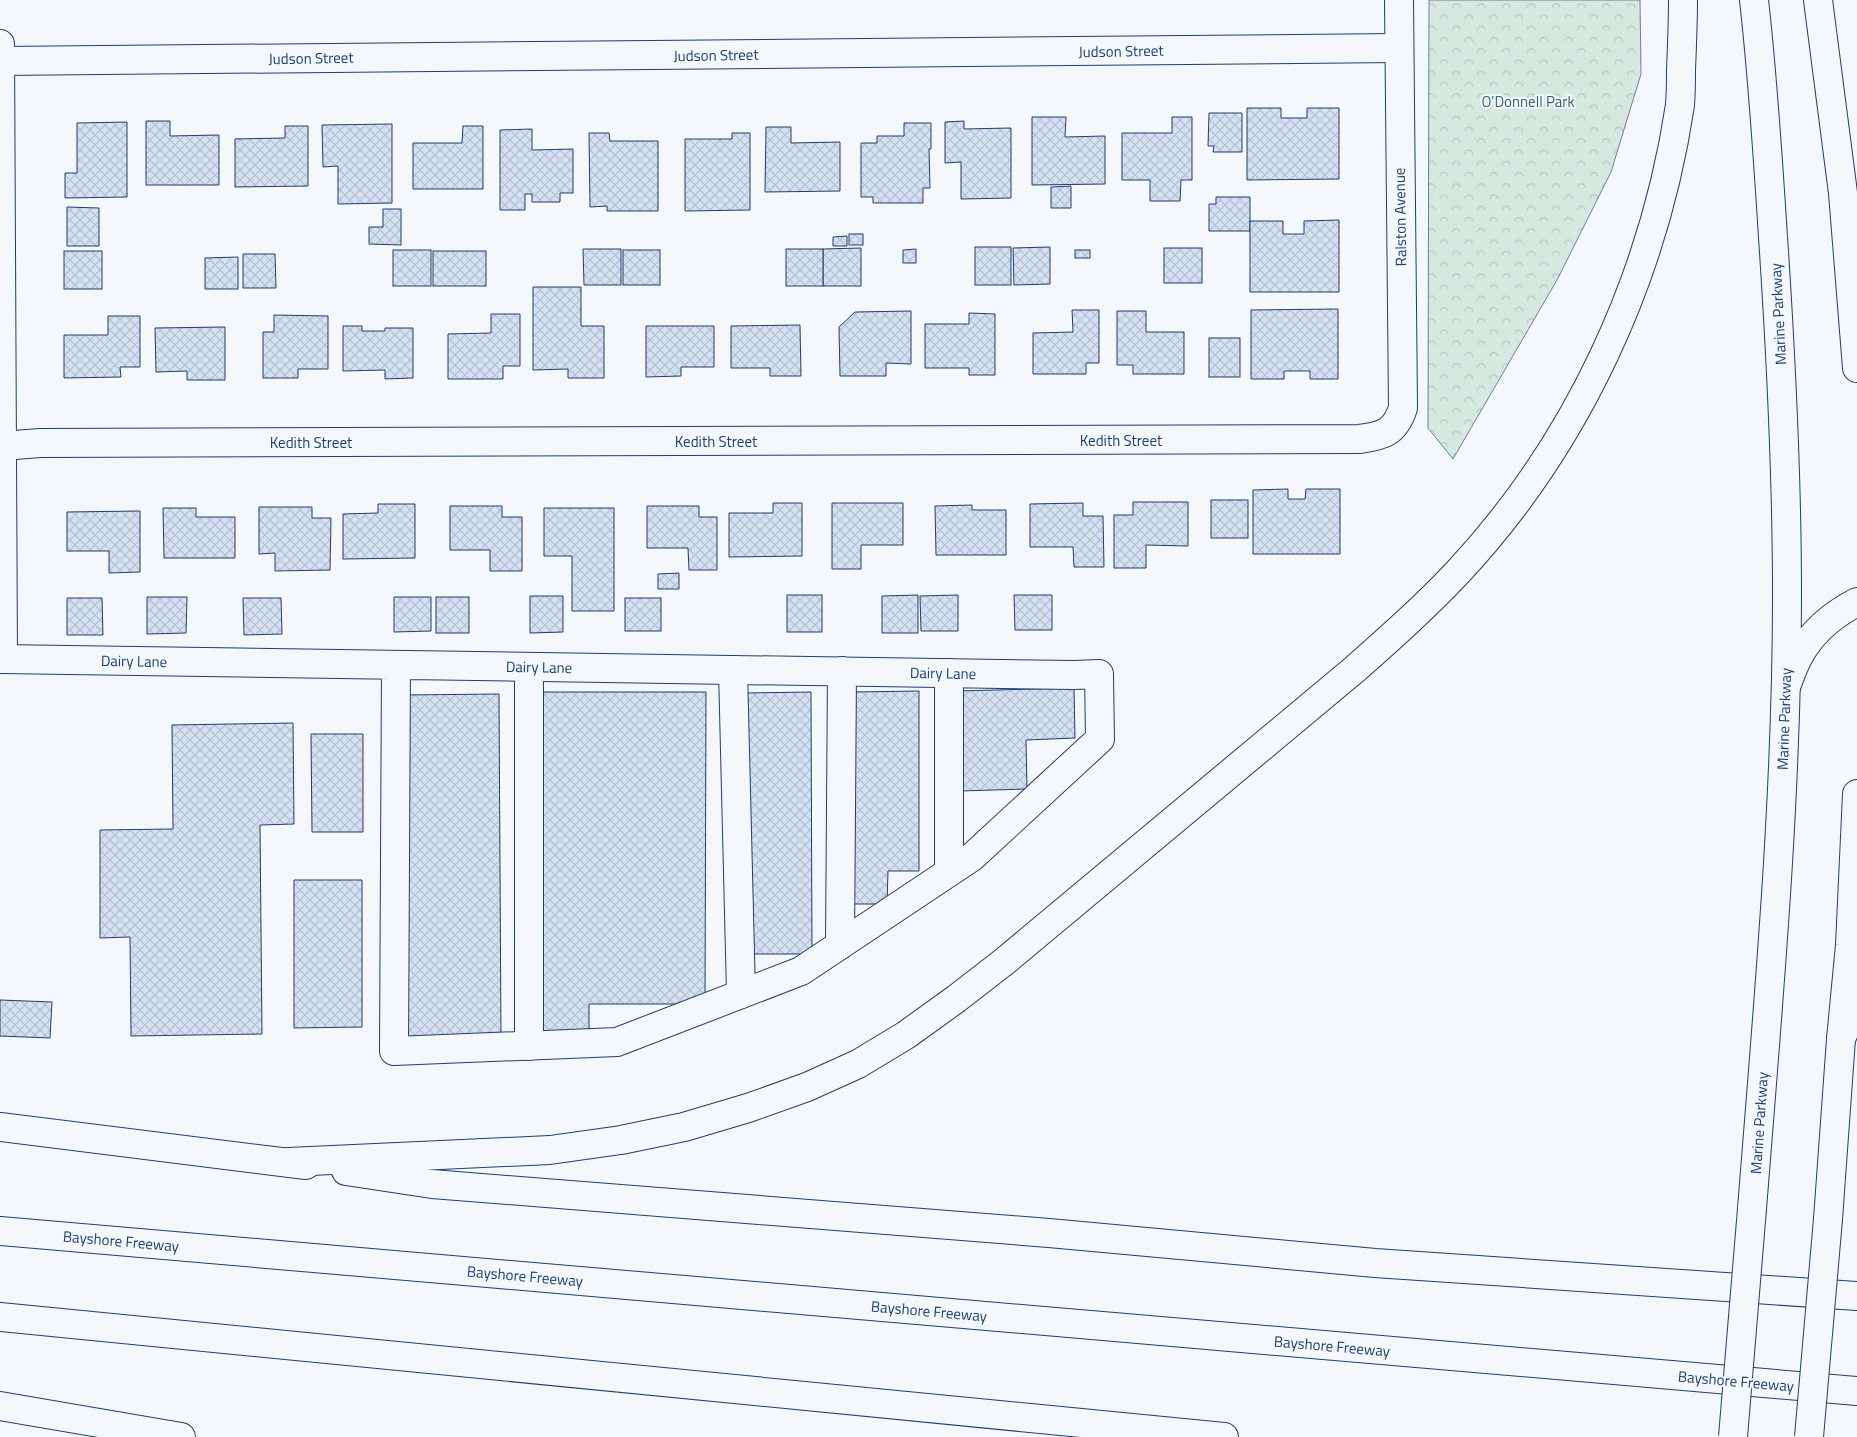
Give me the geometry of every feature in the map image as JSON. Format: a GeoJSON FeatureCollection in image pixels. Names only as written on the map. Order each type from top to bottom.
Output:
{"type":"FeatureCollection","features":[{"type":"Feature","properties":{"kind":"main road","name":"Ralston Avenue"},"geometry":{"type":"LineString","coordinates":[[1390,431],[1398,421],[1403,408],[1399,0]]}},
{"type":"Feature","properties":{"kind":"main road"},"geometry":{"type":"LineString","coordinates":[[289,1162],[550,1150],[630,1138],[684,1127],[748,1108],[807,1087],[858,1064],[906,1035],[956,999],[1058,917],[1355,669],[1409,621],[1457,573],[1500,523],[1540,468],[1579,404],[1614,336],[1644,259],[1665,181],[1680,103],[1683,0]]}},
{"type":"Feature","properties":{"kind":"main road","name":"Marine Parkway"},"geometry":{"type":"LineString","coordinates":[[1733,1437],[1775,915],[1786,687],[1787,596],[1783,408],[1764,91],[1754,0]]}},
{"type":"Feature","properties":{"kind":"main road"},"geometry":{"type":"LineString","coordinates":[[1818,0],[1843,193],[1857,368]]}},
{"type":"Feature","properties":{"kind":"main road"},"geometry":{"type":"LineString","coordinates":[[0,44],[2,659]]}},
{"type":"Feature","properties":{"kind":"main road","name":"Judson Street"},"geometry":{"type":"LineString","coordinates":[[0,61],[1398,48]]}},
{"type":"Feature","properties":{"kind":"main road","name":"Kedith Street"},"geometry":{"type":"LineString","coordinates":[[2,446],[40,443],[1359,440],[1375,437],[1390,431]]}},
{"type":"Feature","properties":{"kind":"main road"},"geometry":{"type":"LineString","coordinates":[[1786,687],[1799,655],[1817,632],[1838,612],[1857,602]]}},
{"type":"Feature","properties":{"kind":"main road","name":"Dairy Lane"},"geometry":{"type":"LineString","coordinates":[[2,659],[1099,674],[1100,739],[972,857],[949,872]]}},
{"type":"Feature","properties":{"kind":"main road"},"geometry":{"type":"LineString","coordinates":[[396,665],[394,1051],[616,1042],[801,971],[949,872],[949,673]]}},
{"type":"Feature","properties":{"kind":"main road"},"geometry":{"type":"LineString","coordinates":[[529,667],[530,1046]]}},
{"type":"Feature","properties":{"kind":"main road"},"geometry":{"type":"LineString","coordinates":[[733,670],[741,994]]}},
{"type":"Feature","properties":{"kind":"main road"},"geometry":{"type":"LineString","coordinates":[[840,945],[842,671]]}},
{"type":"Feature","properties":{"kind":"main road"},"geometry":{"type":"LineString","coordinates":[[1809,1437],[1828,1219],[1840,1039],[1850,945],[1857,794]]}},
{"type":"Feature","properties":{"kind":"main road"},"geometry":{"type":"LineString","coordinates":[[1840,1039],[1857,1002]]}},
{"type":"Feature","properties":{"kind":"main road"},"geometry":{"type":"LineString","coordinates":[[0,1127],[289,1162],[432,1184],[1049,1233],[1375,1263],[1857,1296]]}},
{"type":"Feature","properties":{"kind":"main road","name":"Bayshore Freeway"},"geometry":{"type":"LineString","coordinates":[[0,1231],[1857,1391]]}},
{"type":"Feature","properties":{"kind":"main road"},"geometry":{"type":"LineString","coordinates":[[0,1317],[1224,1437]]}},
{"type":"Feature","properties":{"kind":"main road"},"geometry":{"type":"LineString","coordinates":[[0,1406],[181,1437]]}},
{"type":"Feature","properties":{"kind":"green space","name":"O'Donnell Park"},"geometry":{"type":"Polygon","coordinates":[[[1429,0],[1640,0],[1641,74],[1611,172],[1557,280],[1453,459],[1428,428],[1429,0]]]}},
{"type":"Feature","properties":{"kind":"building"},"geometry":{"type":"Polygon","coordinates":[[[1247,108],[1281,108],[1281,118],[1307,118],[1307,108],[1339,108],[1339,179],[1247,180],[1247,108]]]}},
{"type":"Feature","properties":{"kind":"building"},"geometry":{"type":"Polygon","coordinates":[[[1209,113],[1242,113],[1242,152],[1213,152],[1214,146],[1208,146],[1209,113]]]}},
{"type":"Feature","properties":{"kind":"building"},"geometry":{"type":"Polygon","coordinates":[[[1032,117],[1066,117],[1065,137],[1105,136],[1105,184],[1032,185],[1032,117]]]}},
{"type":"Feature","properties":{"kind":"building"},"geometry":{"type":"Polygon","coordinates":[[[1172,117],[1192,117],[1192,180],[1181,180],[1180,201],[1150,201],[1150,180],[1122,180],[1122,133],[1172,133],[1172,117]]]}},
{"type":"Feature","properties":{"kind":"building"},"geometry":{"type":"Polygon","coordinates":[[[146,121],[170,121],[170,136],[219,135],[219,185],[146,185],[146,121]]]}},
{"type":"Feature","properties":{"kind":"building"},"geometry":{"type":"Polygon","coordinates":[[[964,121],[964,129],[1011,128],[1011,198],[961,199],[961,162],[945,163],[945,122],[964,121]]]}},
{"type":"Feature","properties":{"kind":"building"},"geometry":{"type":"Polygon","coordinates":[[[127,122],[127,197],[65,198],[65,173],[77,173],[77,123],[127,122]]]}},
{"type":"Feature","properties":{"kind":"building"},"geometry":{"type":"Polygon","coordinates":[[[904,123],[931,123],[931,149],[929,149],[930,188],[923,188],[923,203],[873,203],[873,197],[861,197],[861,143],[877,143],[877,136],[904,136],[904,123]]]}},
{"type":"Feature","properties":{"kind":"building"},"geometry":{"type":"Polygon","coordinates":[[[392,124],[392,203],[338,204],[338,166],[323,167],[322,125],[392,124]]]}},
{"type":"Feature","properties":{"kind":"building"},"geometry":{"type":"Polygon","coordinates":[[[285,126],[308,126],[308,186],[235,187],[235,139],[285,138],[285,126]]]}},
{"type":"Feature","properties":{"kind":"building"},"geometry":{"type":"Polygon","coordinates":[[[463,126],[483,126],[483,189],[413,189],[413,143],[462,143],[463,126]]]}},
{"type":"Feature","properties":{"kind":"building"},"geometry":{"type":"Polygon","coordinates":[[[766,127],[791,127],[791,143],[840,142],[840,191],[765,192],[766,127]]]}},
{"type":"Feature","properties":{"kind":"building"},"geometry":{"type":"Polygon","coordinates":[[[532,129],[532,150],[573,149],[573,193],[560,193],[560,202],[532,202],[532,194],[525,194],[525,210],[500,210],[500,130],[532,129]]]}},
{"type":"Feature","properties":{"kind":"building"},"geometry":{"type":"Polygon","coordinates":[[[589,133],[609,133],[610,141],[658,141],[658,211],[607,211],[607,206],[590,207],[589,133]]]}},
{"type":"Feature","properties":{"kind":"building"},"geometry":{"type":"Polygon","coordinates":[[[732,133],[750,133],[750,210],[685,211],[685,139],[732,139],[732,133]]]}},
{"type":"Feature","properties":{"kind":"building"},"geometry":{"type":"Polygon","coordinates":[[[1071,186],[1071,208],[1051,208],[1051,187],[1071,186]]]}},
{"type":"Feature","properties":{"kind":"building"},"geometry":{"type":"Polygon","coordinates":[[[1216,197],[1250,197],[1250,231],[1209,231],[1209,204],[1216,204],[1216,197]]]}},
{"type":"Feature","properties":{"kind":"building"},"geometry":{"type":"Polygon","coordinates":[[[67,207],[99,208],[99,246],[67,246],[67,207]]]}},
{"type":"Feature","properties":{"kind":"building"},"geometry":{"type":"Polygon","coordinates":[[[383,209],[401,209],[401,245],[369,244],[369,227],[383,227],[383,209]]]}},
{"type":"Feature","properties":{"kind":"building"},"geometry":{"type":"Polygon","coordinates":[[[1339,220],[1339,292],[1250,292],[1250,221],[1283,221],[1283,234],[1304,234],[1304,221],[1339,220]]]}},
{"type":"Feature","properties":{"kind":"building"},"geometry":{"type":"Polygon","coordinates":[[[849,234],[863,234],[863,245],[849,245],[849,234]]]}},
{"type":"Feature","properties":{"kind":"building"},"geometry":{"type":"Polygon","coordinates":[[[847,236],[847,246],[833,246],[833,237],[847,236]]]}},
{"type":"Feature","properties":{"kind":"building"},"geometry":{"type":"Polygon","coordinates":[[[975,247],[1011,247],[1011,285],[975,285],[975,247]]]}},
{"type":"Feature","properties":{"kind":"building"},"geometry":{"type":"Polygon","coordinates":[[[1050,247],[1050,284],[1014,285],[1013,248],[1050,247]]]}},
{"type":"Feature","properties":{"kind":"building"},"geometry":{"type":"Polygon","coordinates":[[[861,248],[861,286],[823,286],[823,249],[861,248]]]}},
{"type":"Feature","properties":{"kind":"building"},"geometry":{"type":"Polygon","coordinates":[[[1164,248],[1202,248],[1202,283],[1164,283],[1164,248]]]}},
{"type":"Feature","properties":{"kind":"building"},"geometry":{"type":"Polygon","coordinates":[[[583,249],[621,249],[621,285],[584,285],[583,249]]]}},
{"type":"Feature","properties":{"kind":"building"},"geometry":{"type":"Polygon","coordinates":[[[786,249],[823,249],[823,286],[786,286],[786,249]]]}},
{"type":"Feature","properties":{"kind":"building"},"geometry":{"type":"Polygon","coordinates":[[[916,249],[916,263],[903,263],[903,250],[916,249]]]}},
{"type":"Feature","properties":{"kind":"building"},"geometry":{"type":"Polygon","coordinates":[[[393,250],[431,250],[431,286],[393,286],[393,250]]]}},
{"type":"Feature","properties":{"kind":"building"},"geometry":{"type":"Polygon","coordinates":[[[623,250],[660,250],[660,285],[623,285],[623,250]]]}},
{"type":"Feature","properties":{"kind":"building"},"geometry":{"type":"Polygon","coordinates":[[[1075,250],[1090,250],[1090,258],[1075,258],[1075,250]]]}},
{"type":"Feature","properties":{"kind":"building"},"geometry":{"type":"Polygon","coordinates":[[[64,251],[102,251],[102,289],[64,289],[64,251]]]}},
{"type":"Feature","properties":{"kind":"building"},"geometry":{"type":"Polygon","coordinates":[[[433,251],[486,251],[486,286],[433,286],[433,251]]]}},
{"type":"Feature","properties":{"kind":"building"},"geometry":{"type":"Polygon","coordinates":[[[243,254],[275,254],[276,288],[243,288],[243,254]]]}},
{"type":"Feature","properties":{"kind":"building"},"geometry":{"type":"Polygon","coordinates":[[[238,257],[238,289],[205,289],[205,258],[238,257]]]}},
{"type":"Feature","properties":{"kind":"building"},"geometry":{"type":"Polygon","coordinates":[[[533,287],[581,287],[581,326],[604,326],[604,378],[568,378],[568,369],[533,370],[533,287]]]}},
{"type":"Feature","properties":{"kind":"building"},"geometry":{"type":"Polygon","coordinates":[[[1338,309],[1338,379],[1310,379],[1310,371],[1284,371],[1284,379],[1251,379],[1251,310],[1338,309]]]}},
{"type":"Feature","properties":{"kind":"building"},"geometry":{"type":"Polygon","coordinates":[[[1072,310],[1099,310],[1099,363],[1086,363],[1086,374],[1033,374],[1033,333],[1073,332],[1072,310]]]}},
{"type":"Feature","properties":{"kind":"building"},"geometry":{"type":"Polygon","coordinates":[[[911,311],[911,364],[886,363],[886,376],[840,376],[839,327],[855,312],[911,311]]]}},
{"type":"Feature","properties":{"kind":"building"},"geometry":{"type":"Polygon","coordinates":[[[1117,311],[1146,311],[1146,332],[1184,332],[1184,374],[1133,374],[1133,365],[1117,365],[1117,311]]]}},
{"type":"Feature","properties":{"kind":"building"},"geometry":{"type":"Polygon","coordinates":[[[969,313],[995,314],[995,375],[969,375],[969,368],[925,368],[925,324],[969,324],[969,313]]]}},
{"type":"Feature","properties":{"kind":"building"},"geometry":{"type":"Polygon","coordinates":[[[491,314],[520,314],[520,366],[503,366],[503,379],[448,379],[448,334],[491,333],[491,314]]]}},
{"type":"Feature","properties":{"kind":"building"},"geometry":{"type":"Polygon","coordinates":[[[274,315],[328,316],[328,369],[298,369],[298,378],[263,378],[263,332],[274,332],[274,315]]]}},
{"type":"Feature","properties":{"kind":"building"},"geometry":{"type":"Polygon","coordinates":[[[108,316],[140,316],[140,367],[120,367],[121,377],[64,378],[64,335],[108,335],[108,316]]]}},
{"type":"Feature","properties":{"kind":"building"},"geometry":{"type":"Polygon","coordinates":[[[800,325],[801,376],[770,376],[770,368],[731,368],[731,326],[800,325]]]}},
{"type":"Feature","properties":{"kind":"building"},"geometry":{"type":"Polygon","coordinates":[[[343,326],[362,326],[362,331],[385,331],[385,328],[413,328],[413,378],[385,379],[385,370],[343,371],[343,326]]]}},
{"type":"Feature","properties":{"kind":"building"},"geometry":{"type":"Polygon","coordinates":[[[646,326],[714,326],[714,367],[681,367],[681,376],[646,377],[646,326]]]}},
{"type":"Feature","properties":{"kind":"building"},"geometry":{"type":"Polygon","coordinates":[[[225,327],[225,380],[187,380],[187,371],[156,372],[155,328],[225,327]]]}},
{"type":"Feature","properties":{"kind":"building"},"geometry":{"type":"Polygon","coordinates":[[[1209,338],[1240,338],[1240,377],[1209,377],[1209,338]]]}},
{"type":"Feature","properties":{"kind":"building"},"geometry":{"type":"Polygon","coordinates":[[[1288,489],[1288,499],[1305,499],[1306,489],[1340,489],[1340,554],[1253,554],[1253,490],[1288,489]]]}},
{"type":"Feature","properties":{"kind":"building"},"geometry":{"type":"Polygon","coordinates":[[[1211,500],[1248,500],[1248,538],[1211,538],[1211,500]]]}},
{"type":"Feature","properties":{"kind":"building"},"geometry":{"type":"Polygon","coordinates":[[[1133,502],[1188,502],[1188,546],[1146,545],[1146,568],[1114,568],[1114,515],[1133,515],[1133,502]]]}},
{"type":"Feature","properties":{"kind":"building"},"geometry":{"type":"Polygon","coordinates":[[[773,503],[802,503],[802,556],[729,557],[729,513],[773,513],[773,503]]]}},
{"type":"Feature","properties":{"kind":"building"},"geometry":{"type":"Polygon","coordinates":[[[832,503],[903,503],[903,545],[861,545],[861,569],[832,569],[832,503]]]}},
{"type":"Feature","properties":{"kind":"building"},"geometry":{"type":"Polygon","coordinates":[[[1083,503],[1083,516],[1103,516],[1104,567],[1074,567],[1073,547],[1030,547],[1030,504],[1083,503]]]}},
{"type":"Feature","properties":{"kind":"building"},"geometry":{"type":"Polygon","coordinates":[[[378,504],[415,504],[415,558],[343,559],[343,514],[378,513],[378,504]]]}},
{"type":"Feature","properties":{"kind":"building"},"geometry":{"type":"Polygon","coordinates":[[[972,505],[972,510],[1006,510],[1006,555],[936,555],[935,506],[972,505]]]}},
{"type":"Feature","properties":{"kind":"building"},"geometry":{"type":"Polygon","coordinates":[[[450,506],[502,506],[502,517],[522,517],[522,571],[490,571],[490,550],[450,550],[450,506]]]}},
{"type":"Feature","properties":{"kind":"building"},"geometry":{"type":"Polygon","coordinates":[[[647,506],[699,506],[699,517],[717,517],[717,570],[689,570],[688,548],[647,548],[647,506]]]}},
{"type":"Feature","properties":{"kind":"building"},"geometry":{"type":"Polygon","coordinates":[[[259,507],[312,507],[312,518],[331,518],[330,570],[275,571],[275,553],[259,554],[259,507]]]}},
{"type":"Feature","properties":{"kind":"building"},"geometry":{"type":"Polygon","coordinates":[[[163,508],[196,508],[196,517],[235,517],[235,558],[164,558],[163,508]]]}},
{"type":"Feature","properties":{"kind":"building"},"geometry":{"type":"Polygon","coordinates":[[[544,508],[614,508],[614,611],[572,611],[572,556],[544,556],[544,508]]]}},
{"type":"Feature","properties":{"kind":"building"},"geometry":{"type":"Polygon","coordinates":[[[140,511],[140,572],[109,573],[109,551],[67,551],[67,512],[140,511]]]}},
{"type":"Feature","properties":{"kind":"building"},"geometry":{"type":"Polygon","coordinates":[[[679,573],[679,589],[658,589],[658,574],[679,573]]]}},
{"type":"Feature","properties":{"kind":"building"},"geometry":{"type":"Polygon","coordinates":[[[787,595],[822,595],[822,632],[787,632],[787,595]]]}},
{"type":"Feature","properties":{"kind":"building"},"geometry":{"type":"Polygon","coordinates":[[[918,595],[918,633],[882,633],[882,596],[918,595]]]}},
{"type":"Feature","properties":{"kind":"building"},"geometry":{"type":"Polygon","coordinates":[[[958,595],[958,631],[921,631],[920,596],[958,595]]]}},
{"type":"Feature","properties":{"kind":"building"},"geometry":{"type":"Polygon","coordinates":[[[1014,595],[1052,595],[1052,630],[1015,630],[1014,595]]]}},
{"type":"Feature","properties":{"kind":"building"},"geometry":{"type":"Polygon","coordinates":[[[530,596],[563,596],[563,632],[530,633],[530,596]]]}},
{"type":"Feature","properties":{"kind":"building"},"geometry":{"type":"Polygon","coordinates":[[[147,597],[187,597],[186,633],[147,634],[147,597]]]}},
{"type":"Feature","properties":{"kind":"building"},"geometry":{"type":"Polygon","coordinates":[[[394,597],[431,597],[431,631],[394,632],[394,597]]]}},
{"type":"Feature","properties":{"kind":"building"},"geometry":{"type":"Polygon","coordinates":[[[436,597],[469,597],[469,633],[436,633],[436,597]]]}},
{"type":"Feature","properties":{"kind":"building"},"geometry":{"type":"Polygon","coordinates":[[[67,598],[102,598],[103,635],[67,635],[67,598]]]}},
{"type":"Feature","properties":{"kind":"building"},"geometry":{"type":"Polygon","coordinates":[[[243,598],[281,598],[282,634],[244,635],[243,598]]]}},
{"type":"Feature","properties":{"kind":"building"},"geometry":{"type":"Polygon","coordinates":[[[625,598],[661,598],[661,631],[625,631],[625,598]]]}},
{"type":"Feature","properties":{"kind":"building"},"geometry":{"type":"Polygon","coordinates":[[[1074,688],[1075,738],[1026,740],[1027,789],[960,791],[957,691],[1074,688]]]}},
{"type":"Feature","properties":{"kind":"building"},"geometry":{"type":"Polygon","coordinates":[[[919,691],[919,871],[888,871],[887,904],[852,904],[853,692],[919,691]]]}},
{"type":"Feature","properties":{"kind":"building"},"geometry":{"type":"Polygon","coordinates":[[[540,692],[706,692],[705,1004],[589,1004],[589,1037],[539,1037],[540,692]]]}},
{"type":"Feature","properties":{"kind":"building"},"geometry":{"type":"Polygon","coordinates":[[[811,692],[812,954],[746,954],[745,693],[811,692]]]}},
{"type":"Feature","properties":{"kind":"building"},"geometry":{"type":"Polygon","coordinates":[[[499,694],[501,1039],[404,1039],[403,695],[499,694]]]}},
{"type":"Feature","properties":{"kind":"building"},"geometry":{"type":"Polygon","coordinates":[[[293,723],[294,824],[260,825],[262,1034],[131,1036],[130,937],[100,938],[100,830],[173,829],[172,725],[293,723]]]}},
{"type":"Feature","properties":{"kind":"building"},"geometry":{"type":"Polygon","coordinates":[[[311,734],[363,734],[363,832],[312,832],[311,734]]]}},
{"type":"Feature","properties":{"kind":"building"},"geometry":{"type":"Polygon","coordinates":[[[294,880],[362,880],[362,1027],[294,1028],[294,880]]]}},
{"type":"Feature","properties":{"kind":"building"},"geometry":{"type":"Polygon","coordinates":[[[0,1000],[52,1002],[50,1038],[0,1036],[0,1000]]]}}]}
